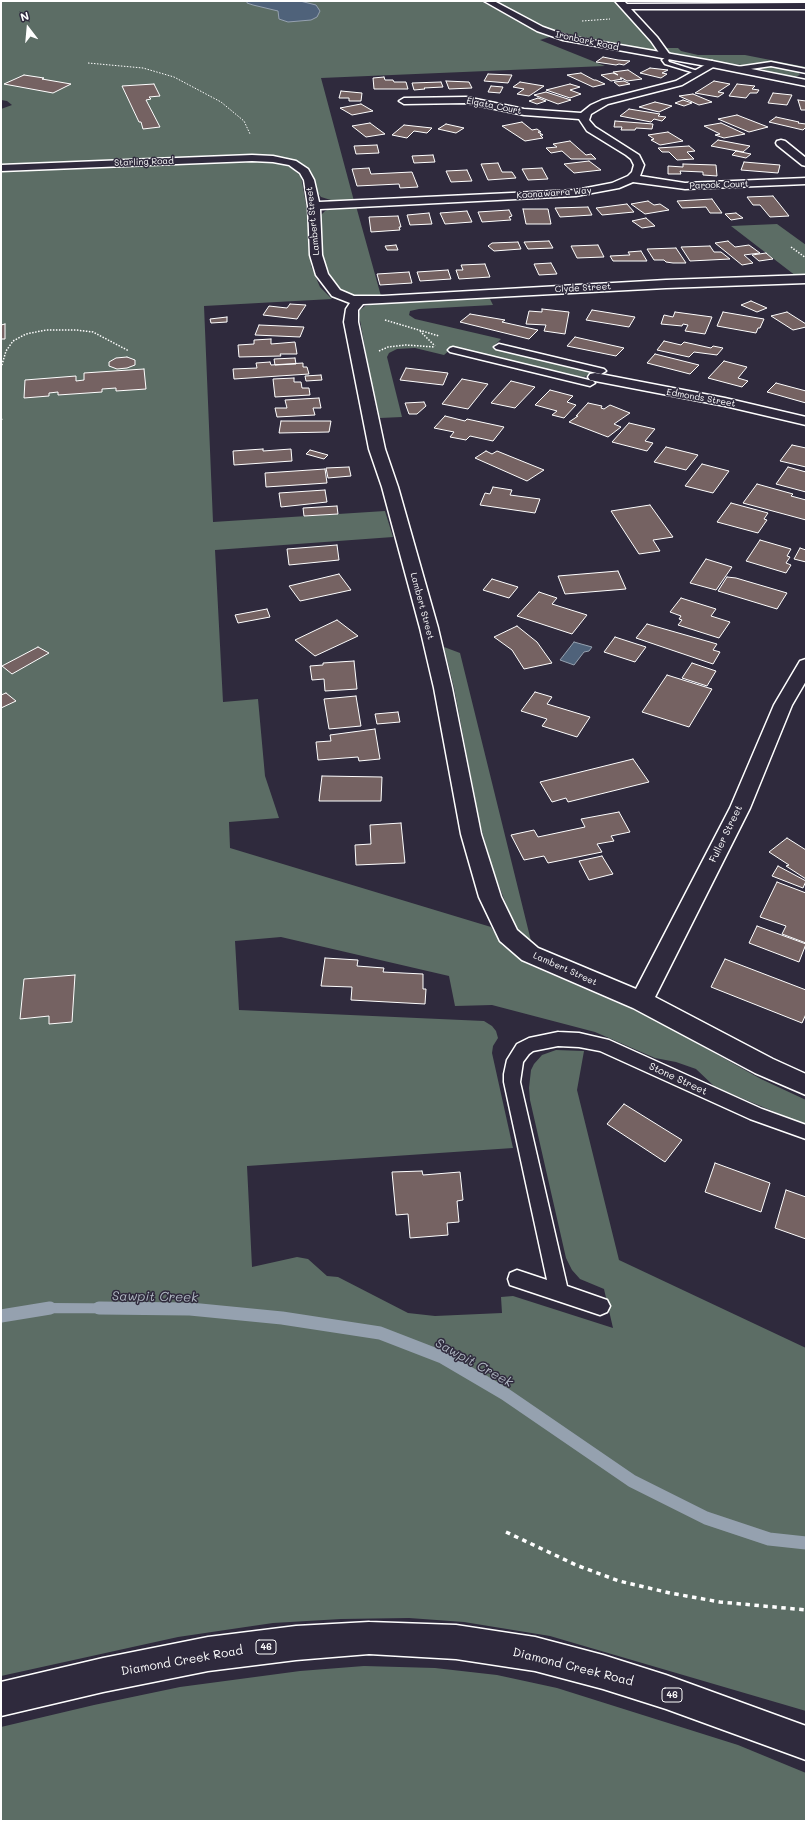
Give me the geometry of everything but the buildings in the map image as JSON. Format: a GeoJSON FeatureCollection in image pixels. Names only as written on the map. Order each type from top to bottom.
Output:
{"type":"FeatureCollection","features":[{"type":"Feature","properties":{"kind":"street","name":"Ironbark Road"},"geometry":{"type":"LineString","coordinates":[[488,1],[540,28],[560,36],[594,44],[668,55],[804,81]]}},
{"type":"Feature","properties":{"kind":"street"},"geometry":{"type":"LineString","coordinates":[[623,6],[668,55]]}},
{"type":"Feature","properties":{"kind":"street"},"geometry":{"type":"LineString","coordinates":[[623,6],[806,6]]}},
{"type":"Feature","properties":{"kind":"street"},"geometry":{"type":"LineString","coordinates":[[632,178],[639,169],[635,157],[624,148],[591,130],[586,124],[584,116],[599,104],[673,85],[712,64]]}},
{"type":"Feature","properties":{"kind":"street","name":"Elgata Court"},"geometry":{"type":"LineString","coordinates":[[404,101],[466,100],[524,112],[584,116]]}},
{"type":"Feature","properties":{"kind":"street"},"geometry":{"type":"LineString","coordinates":[[781,142],[806,163]]}},
{"type":"Feature","properties":{"kind":"street","name":"Starling Road"},"geometry":{"type":"LineString","coordinates":[[1,168],[252,158],[287,162]]}},
{"type":"Feature","properties":{"kind":"street","name":"Lambert Street"},"geometry":{"type":"LineString","coordinates":[[287,162],[301,168],[308,176],[314,206],[316,255],[322,275],[336,294],[346,298],[355,308],[377,449],[390,487],[429,628],[443,688],[471,834],[490,897],[508,935],[530,954],[641,1001]]}},
{"type":"Feature","properties":{"kind":"street","name":"Parook Court"},"geometry":{"type":"LineString","coordinates":[[632,178],[685,186],[806,181]]}},
{"type":"Feature","properties":{"kind":"street","name":"Koonawarra Way"},"geometry":{"type":"LineString","coordinates":[[314,206],[576,193],[615,186],[632,178]]}},
{"type":"Feature","properties":{"kind":"street","name":"Clyde Street"},"geometry":{"type":"LineString","coordinates":[[355,308],[666,284],[806,279]]}},
{"type":"Feature","properties":{"kind":"street","name":"Edmonds Street"},"geometry":{"type":"LineString","coordinates":[[595,377],[725,402],[806,421]]}},
{"type":"Feature","properties":{"kind":"street","name":"Fuller Street"},"geometry":{"type":"LineString","coordinates":[[641,1001],[740,808],[783,705],[806,666]]}},
{"type":"Feature","properties":{"kind":"street"},"geometry":{"type":"LineString","coordinates":[[641,1001],[764,1066],[806,1085]]}},
{"type":"Feature","properties":{"kind":"street","name":"Diamond Creek Road"},"geometry":{"type":"LineString","coordinates":[[1,1699],[103,1675],[208,1654],[296,1643],[369,1638],[456,1642],[535,1654],[603,1672],[666,1692],[806,1743]]}},
{"type":"Feature","properties":{"kind":"lane"},"geometry":{"type":"LineString","coordinates":[[668,55],[665,60],[667,64],[698,72]]}},
{"type":"Feature","properties":{"kind":"lane","name":"Ironbark Road"},"geometry":{"type":"LineString","coordinates":[[737,69],[772,64],[806,71]]}},
{"type":"Feature","properties":{"kind":"lane","name":"Edmonds Street"},"geometry":{"type":"LineString","coordinates":[[499,347],[595,377]]}},
{"type":"Feature","properties":{"kind":"lane","name":"Edmonds Street"},"geometry":{"type":"LineString","coordinates":[[453,350],[595,377]]}},
{"type":"Feature","properties":{"kind":"lane","name":"Stone Street"},"geometry":{"type":"LineString","coordinates":[[559,1293],[512,1074],[515,1060],[523,1049],[529,1045],[547,1040],[568,1039],[603,1045],[749,1111],[806,1132]]}},
{"type":"Feature","properties":{"kind":"lane"},"geometry":{"type":"LineString","coordinates":[[517,1279],[600,1306]]}},
{"type":"Feature","properties":{"kind":"path"},"geometry":{"type":"LineString","coordinates":[[578,21],[616,18],[623,6]]}},
{"type":"Feature","properties":{"kind":"path"},"geometry":{"type":"LineString","coordinates":[[88,63],[138,67],[161,72],[174,77],[221,102],[244,121],[250,134]]}},
{"type":"Feature","properties":{"kind":"path"},"geometry":{"type":"LineString","coordinates":[[791,247],[806,258]]}},
{"type":"Feature","properties":{"kind":"path"},"geometry":{"type":"LineString","coordinates":[[355,308],[373,317],[444,337]]}},
{"type":"Feature","properties":{"kind":"path"},"geometry":{"type":"LineString","coordinates":[[1,368],[6,351],[13,341],[26,334],[46,330],[76,330],[93,332],[129,351]]}},
{"type":"Feature","properties":{"kind":"path"},"geometry":{"type":"LineString","coordinates":[[377,354],[383,349],[399,345],[437,347]]}},
{"type":"Feature","properties":{"kind":"path"},"geometry":{"type":"LineString","coordinates":[[506,1532],[576,1565],[619,1580],[670,1593],[720,1602],[806,1610]]}},
{"type":"Feature","properties":{"kind":"green space"},"geometry":{"type":"Polygon","coordinates":[[[1,1],[481,1],[535,30],[553,36],[540,40],[605,66],[321,78],[354,201],[334,201],[321,197],[317,192],[311,172],[304,165],[291,159],[278,156],[1,166],[1,109],[12,105],[7,101],[1,100],[1,1]]]}},
{"type":"Feature","properties":{"kind":"green space"},"geometry":{"type":"Polygon","coordinates":[[[494,1],[615,1],[649,38],[657,50],[653,51],[568,36],[544,27],[494,1]]]}},
{"type":"Feature","properties":{"kind":"green space"},"geometry":{"type":"Polygon","coordinates":[[[665,48],[678,48],[681,51],[698,55],[745,55],[806,67],[806,69],[775,63],[741,65],[723,63],[676,54],[669,52],[665,48]]]}},
{"type":"Feature","properties":{"kind":"green space"},"geometry":{"type":"Polygon","coordinates":[[[763,66],[776,66],[797,70],[800,75],[795,77],[785,76],[758,68],[763,66]]]}},
{"type":"Feature","properties":{"kind":"green space"},"geometry":{"type":"Polygon","coordinates":[[[234,160],[275,162],[290,167],[301,176],[307,210],[311,266],[320,287],[332,299],[204,306],[213,522],[385,511],[393,537],[215,550],[223,702],[258,699],[265,776],[279,818],[229,822],[230,848],[491,927],[502,945],[525,963],[650,1017],[761,1079],[806,1100],[806,1125],[715,1087],[696,1069],[676,1062],[655,1058],[595,1032],[492,1005],[455,1006],[449,976],[281,937],[235,941],[239,1010],[484,1021],[492,1026],[496,1031],[498,1038],[493,1046],[492,1053],[513,1148],[247,1166],[252,1267],[297,1257],[308,1259],[327,1276],[338,1277],[408,1313],[435,1316],[502,1313],[501,1297],[513,1296],[613,1328],[604,1289],[580,1279],[572,1270],[566,1258],[530,1100],[529,1088],[531,1070],[542,1055],[556,1050],[584,1051],[577,1090],[619,1260],[806,1348],[806,1711],[550,1636],[464,1622],[409,1618],[341,1619],[273,1623],[178,1637],[1,1676],[1,170],[234,160]]]}},
{"type":"Feature","properties":{"kind":"green space"},"geometry":{"type":"Polygon","coordinates":[[[356,206],[381,296],[359,297],[343,292],[333,281],[325,264],[321,249],[321,215],[325,211],[332,208],[356,206]]]}},
{"type":"Feature","properties":{"kind":"green space"},"geometry":{"type":"Polygon","coordinates":[[[777,224],[806,245],[806,276],[796,276],[731,226],[777,224]]]}},
{"type":"Feature","properties":{"kind":"green space"},"geometry":{"type":"Polygon","coordinates":[[[489,297],[493,305],[419,309],[410,311],[409,315],[415,319],[501,339],[493,347],[585,370],[589,372],[589,375],[584,377],[571,375],[452,348],[444,355],[415,348],[397,349],[389,353],[387,357],[402,417],[380,418],[369,370],[359,315],[360,310],[365,306],[376,304],[489,297]]]}},
{"type":"Feature","properties":{"kind":"green space"},"geometry":{"type":"Polygon","coordinates":[[[444,647],[460,653],[532,945],[521,936],[514,925],[493,870],[480,824],[454,688],[444,647]]]}},
{"type":"Feature","properties":{"kind":"green space"},"geometry":{"type":"Polygon","coordinates":[[[364,1666],[435,1668],[497,1675],[557,1688],[738,1745],[806,1773],[806,1821],[1,1821],[1,1727],[180,1687],[300,1671],[364,1666]]]}},
{"type":"Feature","properties":{"kind":"water"},"geometry":{"type":"Polygon","coordinates":[[[247,1],[300,1],[316,5],[320,11],[317,17],[311,20],[288,22],[279,19],[278,11],[253,5],[247,3],[247,1]]]}},
{"type":"Feature","properties":{"kind":"water"},"geometry":{"type":"Polygon","coordinates":[[[574,642],[592,647],[589,651],[584,652],[574,665],[560,660],[574,642]]]}},
{"type":"Feature","properties":{"kind":"waterway","name":"Sawpit Creek"},"geometry":{"type":"LineString","coordinates":[[46,1309],[50,1308]]}},
{"type":"Feature","properties":{"kind":"waterway","name":"Sawpit Creek"},"geometry":{"type":"LineString","coordinates":[[99,1308],[183,1309]]}},
{"type":"Feature","properties":{"kind":"waterway","name":"Sawpit Creek"},"geometry":{"type":"LineString","coordinates":[[1,1316],[46,1309]]}},
{"type":"Feature","properties":{"kind":"waterway","name":"Sawpit Creek"},"geometry":{"type":"LineString","coordinates":[[46,1309],[183,1309]]}},
{"type":"Feature","properties":{"kind":"waterway","name":"Sawpit Creek"},"geometry":{"type":"LineString","coordinates":[[183,1309],[194,1309]]}},
{"type":"Feature","properties":{"kind":"waterway","name":"Sawpit Creek"},"geometry":{"type":"LineString","coordinates":[[183,1309],[282,1318],[380,1333],[442,1357],[505,1394],[632,1481],[706,1518],[769,1539],[806,1543]]}}]}
